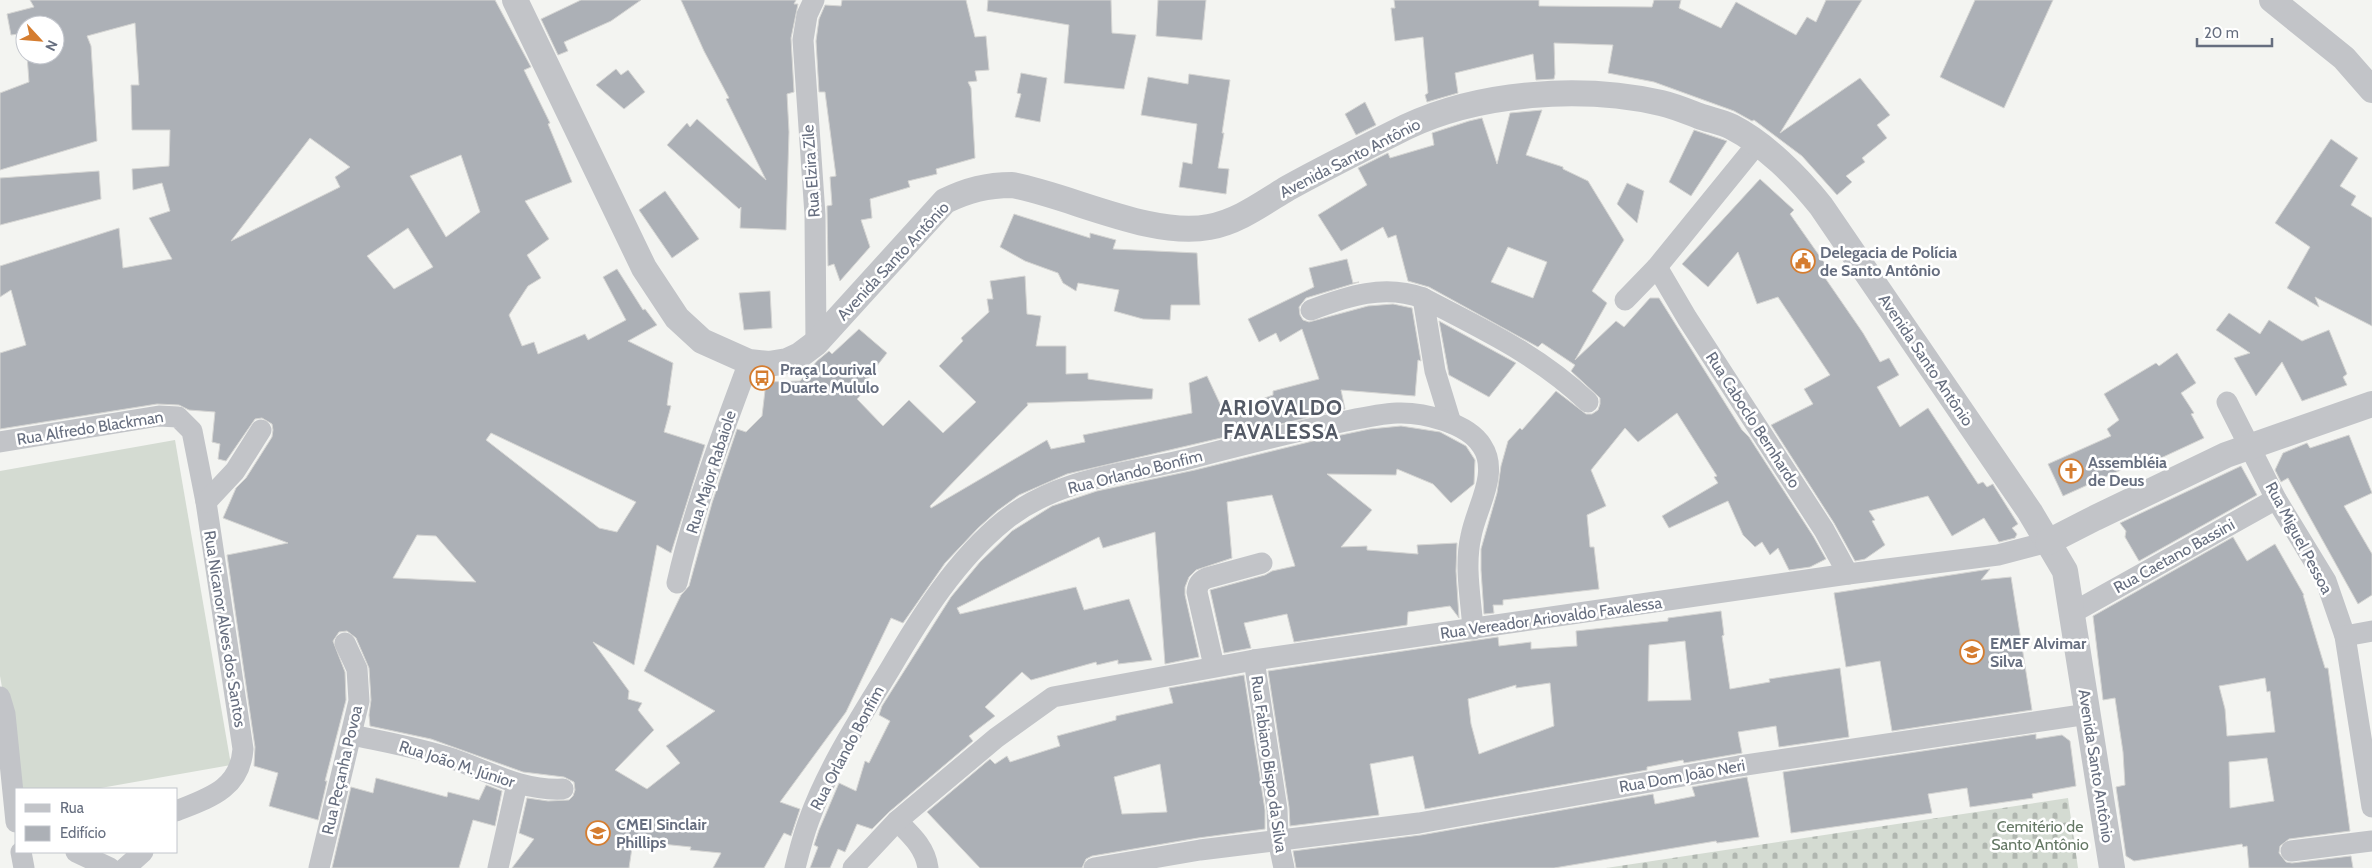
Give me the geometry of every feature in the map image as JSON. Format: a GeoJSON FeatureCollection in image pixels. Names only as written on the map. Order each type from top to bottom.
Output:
{"type":"FeatureCollection","features":[{"type":"Feature","properties":{"kind":"street","name":"Avenida Santo Antônio"},"geometry":{"type":"LineString","coordinates":[[515,0],[644,268],[677,318],[688,330],[714,348],[749,362],[769,364],[787,361],[800,355],[816,343],[945,201],[967,190],[989,185],[1026,188],[1160,227],[1206,228],[1222,225],[1236,219],[1309,177],[1408,126],[1461,108],[1518,96],[1574,94],[1643,99],[1664,104],[1732,128],[1757,144],[1790,170],[1830,219],[2030,512],[2065,571],[2112,868]]}},
{"type":"Feature","properties":{"kind":"street","name":"Rua Elzira Zile"},"geometry":{"type":"LineString","coordinates":[[814,0],[807,16],[803,40],[815,215],[816,343]]}},
{"type":"Feature","properties":{"kind":"street"},"geometry":{"type":"LineString","coordinates":[[2272,0],[2344,58],[2372,90]]}},
{"type":"Feature","properties":{"kind":"street"},"geometry":{"type":"LineString","coordinates":[[2344,58],[2372,70]]}},
{"type":"Feature","properties":{"kind":"street"},"geometry":{"type":"LineString","coordinates":[[1626,300],[1657,267],[1757,144]]}},
{"type":"Feature","properties":{"kind":"street","name":"Rua Caboclo Bernhardo"},"geometry":{"type":"LineString","coordinates":[[1657,267],[1687,318],[1824,530],[1848,574]]}},
{"type":"Feature","properties":{"kind":"street"},"geometry":{"type":"LineString","coordinates":[[1311,310],[1342,298],[1376,291],[1406,292],[1423,298],[1510,343],[1554,372],[1588,402]]}},
{"type":"Feature","properties":{"kind":"street"},"geometry":{"type":"LineString","coordinates":[[1423,298],[1435,371],[1451,423]]}},
{"type":"Feature","properties":{"kind":"street","name":"Rua Major Rabaiole"},"geometry":{"type":"LineString","coordinates":[[677,583],[684,553],[720,441],[749,362]]}},
{"type":"Feature","properties":{"kind":"street","name":"Rua Miguel Pessoa"},"geometry":{"type":"LineString","coordinates":[[2227,402],[2252,448],[2276,499],[2326,581],[2345,636],[2372,807]]}},
{"type":"Feature","properties":{"kind":"street"},"geometry":{"type":"LineString","coordinates":[[2048,542],[2226,455],[2252,448],[2278,436],[2372,404]]}},
{"type":"Feature","properties":{"kind":"street","name":"Rua Orlando Bonfim"},"geometry":{"type":"LineString","coordinates":[[794,868],[810,819],[842,750],[929,603],[984,540],[1012,515],[1041,497],[1070,486],[1110,474],[1190,459],[1263,438],[1341,422],[1399,413],[1422,415],[1451,423],[1474,436],[1482,445],[1489,458],[1490,473],[1470,537],[1468,567],[1473,629]]}},
{"type":"Feature","properties":{"kind":"street","name":"Rua Alfredo Blackman"},"geometry":{"type":"LineString","coordinates":[[0,442],[159,416],[178,417],[192,431],[206,502]]}},
{"type":"Feature","properties":{"kind":"street"},"geometry":{"type":"LineString","coordinates":[[206,502],[236,471],[261,430]]}},
{"type":"Feature","properties":{"kind":"street","name":"Rua Caetano Bassini"},"geometry":{"type":"LineString","coordinates":[[2072,613],[2276,499]]}},
{"type":"Feature","properties":{"kind":"street","name":"Rua Nicanor Alves dos Santos"},"geometry":{"type":"LineString","coordinates":[[178,810],[216,793],[236,776],[242,764],[243,749],[206,502]]}},
{"type":"Feature","properties":{"kind":"street","name":"Rua Vereador Ariovaldo Favalessa"},"geometry":{"type":"LineString","coordinates":[[897,820],[996,738],[1053,697],[1214,666],[1848,574],[1998,555],[2048,542]]}},
{"type":"Feature","properties":{"kind":"street"},"geometry":{"type":"LineString","coordinates":[[1214,666],[1198,586],[1201,581],[1207,578],[1262,563]]}},
{"type":"Feature","properties":{"kind":"street"},"geometry":{"type":"LineString","coordinates":[[2345,636],[2372,630]]}},
{"type":"Feature","properties":{"kind":"street","name":"Rua Peçanha Povoa"},"geometry":{"type":"LineString","coordinates":[[319,868],[359,701],[360,686],[357,669],[345,643]]}},
{"type":"Feature","properties":{"kind":"street","name":"Rua Fabiano Bispo da Silva"},"geometry":{"type":"LineString","coordinates":[[1254,660],[1277,809],[1278,840],[1284,868]]}},
{"type":"Feature","properties":{"kind":"street"},"geometry":{"type":"LineString","coordinates":[[0,697],[5,714],[15,812]]}},
{"type":"Feature","properties":{"kind":"street","name":"Rua Dom João Neri"},"geometry":{"type":"LineString","coordinates":[[1094,868],[1147,858],[1418,823],[1739,766],[2088,714]]}},
{"type":"Feature","properties":{"kind":"street","name":"Rua João M. Júnior"},"geometry":{"type":"LineString","coordinates":[[352,735],[432,753],[517,784],[544,790],[563,788]]}},
{"type":"Feature","properties":{"kind":"street"},"geometry":{"type":"LineString","coordinates":[[498,868],[517,784]]}},
{"type":"Feature","properties":{"kind":"street"},"geometry":{"type":"LineString","coordinates":[[853,868],[897,820],[920,845],[925,853],[928,868]]}},
{"type":"Feature","properties":{"kind":"street"},"geometry":{"type":"LineString","coordinates":[[2291,850],[2372,841]]}},
{"type":"Feature","properties":{"kind":"street"},"geometry":{"type":"LineString","coordinates":[[21,853],[24,868]]}},
{"type":"Feature","properties":{"kind":"street"},"geometry":{"type":"LineString","coordinates":[[78,853],[110,868]]}},
{"type":"Feature","properties":{"kind":"street"},"geometry":{"type":"LineString","coordinates":[[125,868],[141,853]]}},
{"type":"Feature","properties":{"kind":"green space"},"geometry":{"type":"Polygon","coordinates":[[[175,440],[231,765],[101,788],[20,788],[0,676],[0,471],[175,440]]]}},
{"type":"Feature","properties":{"kind":"green space","name":"Cemitério de Santo Antônio"},"geometry":{"type":"Polygon","coordinates":[[[2068,798],[2078,868],[1606,868],[2068,798]]]}},
{"type":"Feature","properties":{"kind":"building"},"geometry":{"type":"Polygon","coordinates":[[[30,0],[495,0],[531,67],[524,70],[550,123],[548,124],[572,182],[525,201],[549,239],[527,255],[541,278],[528,286],[509,315],[522,346],[534,342],[538,354],[585,334],[588,340],[626,320],[603,277],[617,269],[643,310],[645,309],[657,325],[628,341],[673,363],[667,405],[671,406],[664,432],[705,445],[671,553],[657,545],[634,665],[593,642],[629,691],[628,699],[642,703],[638,710],[654,730],[615,770],[647,789],[680,763],[666,746],[715,711],[644,671],[681,595],[689,586],[712,503],[737,429],[746,432],[762,416],[766,382],[800,381],[817,361],[829,351],[832,354],[859,329],[887,353],[876,367],[877,369],[863,384],[867,388],[857,399],[883,426],[909,400],[943,433],[976,402],[939,366],[963,341],[961,338],[989,312],[987,299],[993,299],[990,281],[1025,276],[1027,314],[1041,316],[1036,346],[1066,346],[1066,374],[1088,373],[1088,379],[1153,389],[1152,399],[1027,403],[1028,405],[930,506],[931,508],[1047,440],[1051,449],[1085,442],[1083,435],[1192,413],[1189,383],[1207,376],[1222,408],[1251,403],[1273,395],[1273,391],[1319,379],[1302,329],[1280,342],[1276,333],[1259,342],[1248,319],[1314,287],[1309,268],[1347,259],[1353,283],[1359,282],[1306,298],[1299,307],[1300,315],[1303,320],[1309,322],[1368,306],[1393,304],[1412,308],[1421,361],[1418,360],[1415,396],[1341,390],[1345,409],[1067,474],[1019,495],[978,528],[945,563],[903,623],[891,618],[846,712],[780,802],[800,809],[791,836],[784,833],[764,868],[713,868],[721,853],[690,850],[691,847],[633,841],[629,868],[512,868],[534,839],[519,833],[527,798],[548,801],[569,800],[575,790],[574,782],[564,777],[523,772],[431,739],[370,726],[369,668],[356,638],[347,631],[339,632],[333,641],[345,672],[346,700],[325,781],[327,781],[318,820],[269,806],[278,773],[254,766],[255,747],[227,555],[288,543],[223,518],[236,488],[246,478],[272,437],[272,424],[262,418],[255,419],[226,461],[218,459],[220,444],[212,442],[215,412],[189,410],[179,405],[157,404],[0,429],[0,353],[26,345],[11,290],[0,297],[0,266],[119,228],[123,268],[172,259],[149,218],[170,211],[162,183],[133,190],[132,169],[169,166],[170,130],[132,130],[131,85],[139,85],[135,23],[87,36],[91,46],[97,141],[0,170],[0,93],[29,82],[28,65],[65,65],[65,15],[15,15],[15,34],[11,35],[7,14],[34,7],[30,0]],[[310,138],[231,241],[340,187],[335,177],[350,167],[310,138]],[[461,155],[410,176],[446,237],[480,212],[461,155]],[[408,228],[367,256],[394,289],[433,267],[408,228]],[[491,433],[486,440],[599,528],[617,532],[636,502],[491,433]],[[417,535],[393,578],[476,582],[436,536],[417,535]]]}},
{"type":"Feature","properties":{"kind":"building"},"geometry":{"type":"Polygon","coordinates":[[[581,0],[641,0],[611,21],[564,42],[568,51],[558,55],[541,19],[581,0]]]}},
{"type":"Feature","properties":{"kind":"building"},"geometry":{"type":"Polygon","coordinates":[[[681,0],[796,0],[794,4],[798,4],[791,38],[794,92],[787,94],[789,132],[786,230],[740,228],[741,207],[739,209],[667,145],[687,123],[690,127],[697,119],[766,180],[726,99],[729,98],[704,51],[681,0]]]}},
{"type":"Feature","properties":{"kind":"building"},"geometry":{"type":"Polygon","coordinates":[[[842,0],[966,0],[975,37],[986,36],[989,70],[975,71],[977,81],[968,82],[971,88],[975,158],[936,169],[937,174],[908,181],[910,187],[870,199],[872,218],[861,220],[870,247],[840,281],[834,264],[828,266],[827,206],[832,205],[830,177],[836,176],[825,92],[819,92],[816,41],[819,19],[825,5],[841,6],[842,0]]]}},
{"type":"Feature","properties":{"kind":"building"},"geometry":{"type":"Polygon","coordinates":[[[988,0],[1111,0],[1112,33],[1136,35],[1124,89],[1064,83],[1069,25],[987,11],[988,0]]]}},
{"type":"Feature","properties":{"kind":"building"},"geometry":{"type":"Polygon","coordinates":[[[1158,0],[1206,0],[1202,40],[1156,36],[1158,0]]]}},
{"type":"Feature","properties":{"kind":"building"},"geometry":{"type":"Polygon","coordinates":[[[1394,0],[1539,0],[1539,6],[1652,7],[1654,0],[1681,0],[1679,8],[1721,28],[1736,2],[1796,35],[1807,17],[1816,22],[1826,0],[1862,0],[1780,133],[1860,78],[1890,115],[1877,125],[1887,138],[1862,158],[1865,162],[1846,176],[1852,182],[1837,195],[1802,156],[1754,120],[1752,121],[1734,111],[1654,82],[1608,73],[1613,45],[1554,43],[1554,79],[1536,80],[1533,54],[1455,73],[1458,93],[1427,102],[1425,95],[1428,93],[1423,37],[1395,41],[1391,8],[1395,8],[1394,0]]]}},
{"type":"Feature","properties":{"kind":"building"},"geometry":{"type":"Polygon","coordinates":[[[1975,0],[2053,0],[2004,108],[1940,77],[1975,0]]]}},
{"type":"Feature","properties":{"kind":"building"},"geometry":{"type":"Polygon","coordinates":[[[616,69],[621,75],[628,70],[645,92],[624,109],[596,85],[616,69]]]}},
{"type":"Feature","properties":{"kind":"building"},"geometry":{"type":"Polygon","coordinates":[[[1021,73],[1047,78],[1040,122],[1015,117],[1021,94],[1017,93],[1021,73]]]}},
{"type":"Feature","properties":{"kind":"building"},"geometry":{"type":"Polygon","coordinates":[[[1189,74],[1230,80],[1218,168],[1229,169],[1226,194],[1179,187],[1183,162],[1192,164],[1197,124],[1141,115],[1148,77],[1188,84],[1189,74]]]}},
{"type":"Feature","properties":{"kind":"building"},"geometry":{"type":"Polygon","coordinates":[[[1365,102],[1376,125],[1356,135],[1345,114],[1365,102]]]}},
{"type":"Feature","properties":{"kind":"building"},"geometry":{"type":"Polygon","coordinates":[[[1542,110],[1526,155],[1563,167],[1563,169],[1588,181],[1624,240],[1592,291],[1607,303],[1575,360],[1616,321],[1624,327],[1650,298],[1659,298],[1826,559],[1810,567],[1789,570],[1778,548],[1770,555],[1762,542],[1755,547],[1743,535],[1728,501],[1669,528],[1662,516],[1718,483],[1714,477],[1717,476],[1677,413],[1638,442],[1625,428],[1591,470],[1606,506],[1587,515],[1590,547],[1594,547],[1599,589],[1503,600],[1503,605],[1493,605],[1494,613],[1484,614],[1481,549],[1497,493],[1501,466],[1508,441],[1520,428],[1522,430],[1556,391],[1586,414],[1592,414],[1598,410],[1600,398],[1571,371],[1575,365],[1542,343],[1538,347],[1429,287],[1408,281],[1396,235],[1388,238],[1383,227],[1341,251],[1318,215],[1367,185],[1358,168],[1388,153],[1390,158],[1434,145],[1432,133],[1469,121],[1482,118],[1497,164],[1510,113],[1542,110]],[[1508,247],[1491,282],[1533,298],[1547,262],[1508,247]]]}},
{"type":"Feature","properties":{"kind":"building"},"geometry":{"type":"Polygon","coordinates":[[[1694,130],[1727,141],[1691,196],[1669,182],[1694,130]]]}},
{"type":"Feature","properties":{"kind":"building"},"geometry":{"type":"Polygon","coordinates":[[[2331,139],[2358,158],[2340,186],[2356,196],[2351,205],[2372,218],[2372,326],[2315,297],[2319,307],[2287,288],[2310,247],[2275,223],[2331,139]]]}},
{"type":"Feature","properties":{"kind":"building"},"geometry":{"type":"Polygon","coordinates":[[[99,171],[101,199],[0,225],[0,178],[99,171]]]}},
{"type":"Feature","properties":{"kind":"building"},"geometry":{"type":"Polygon","coordinates":[[[1760,179],[1794,210],[1790,214],[1828,268],[1821,272],[1863,333],[1880,362],[1889,358],[1899,375],[1877,387],[1900,427],[1928,408],[1978,484],[1983,482],[1987,487],[1993,484],[2018,524],[2012,528],[2017,534],[2015,538],[1999,542],[1984,518],[1952,536],[1928,496],[1869,511],[1875,520],[1872,521],[1885,545],[1865,559],[1855,561],[1834,523],[1771,425],[1813,404],[1804,389],[1830,375],[1778,297],[1757,304],[1738,252],[1708,287],[1682,264],[1760,179]]]}},
{"type":"Feature","properties":{"kind":"building"},"geometry":{"type":"Polygon","coordinates":[[[1627,183],[1644,191],[1637,223],[1617,204],[1627,183]]]}},
{"type":"Feature","properties":{"kind":"building"},"geometry":{"type":"Polygon","coordinates":[[[665,191],[699,239],[672,258],[639,210],[665,191]]]}},
{"type":"Feature","properties":{"kind":"building"},"geometry":{"type":"Polygon","coordinates":[[[1014,214],[1090,238],[1090,233],[1116,240],[1113,249],[1197,253],[1200,305],[1171,305],[1170,320],[1143,319],[1114,311],[1119,290],[1078,283],[1076,291],[1063,283],[1058,273],[1025,261],[1000,247],[1014,214]]]}},
{"type":"Feature","properties":{"kind":"building"},"geometry":{"type":"Polygon","coordinates":[[[770,291],[772,328],[744,330],[739,293],[770,291]]]}},
{"type":"Feature","properties":{"kind":"building"},"geometry":{"type":"Polygon","coordinates":[[[2229,313],[2260,334],[2269,320],[2302,341],[2329,330],[2347,374],[2343,377],[2347,385],[2302,401],[2282,362],[2256,396],[2234,358],[2250,353],[2216,330],[2229,313]]]}},
{"type":"Feature","properties":{"kind":"building"},"geometry":{"type":"Polygon","coordinates":[[[1439,321],[1516,363],[1489,397],[1449,375],[1439,321]]]}},
{"type":"Feature","properties":{"kind":"building"},"geometry":{"type":"Polygon","coordinates":[[[2177,353],[2196,383],[2181,393],[2194,413],[2191,414],[2204,438],[2148,464],[2152,456],[2063,496],[2048,464],[2111,436],[2107,429],[2119,420],[2104,394],[2156,363],[2159,366],[2177,353]]]}},
{"type":"Feature","properties":{"kind":"building"},"geometry":{"type":"Polygon","coordinates":[[[1401,426],[1440,432],[1466,446],[1475,460],[1474,484],[1451,503],[1433,484],[1397,469],[1396,475],[1327,474],[1372,510],[1341,547],[1367,546],[1367,550],[1418,554],[1417,545],[1457,543],[1456,571],[1459,618],[1450,606],[1408,612],[1407,625],[1294,642],[1287,614],[1244,623],[1251,648],[1224,653],[1210,590],[1295,566],[1272,495],[1227,502],[1232,558],[1196,570],[1189,577],[1185,587],[1185,595],[1199,657],[1165,664],[1155,532],[1103,548],[1099,537],[957,608],[960,614],[1076,587],[1084,610],[1129,599],[1152,660],[1118,664],[1118,660],[1097,665],[1096,662],[1031,680],[1022,672],[985,707],[995,716],[969,736],[973,741],[889,812],[872,829],[857,824],[845,852],[838,849],[830,868],[810,868],[818,847],[814,845],[819,830],[839,783],[856,791],[865,761],[869,763],[890,721],[879,715],[882,706],[951,597],[980,562],[1012,531],[1052,506],[1097,491],[1195,470],[1317,440],[1370,429],[1401,426]]]}},
{"type":"Feature","properties":{"kind":"building"},"geometry":{"type":"Polygon","coordinates":[[[2349,435],[2372,493],[2344,506],[2372,554],[2372,595],[2358,604],[2288,478],[2281,482],[2275,470],[2283,453],[2307,443],[2310,448],[2349,435]]]}},
{"type":"Feature","properties":{"kind":"building"},"geometry":{"type":"Polygon","coordinates":[[[2241,466],[2257,495],[2139,561],[2125,537],[2126,531],[2120,523],[2241,466]]]}},
{"type":"Feature","properties":{"kind":"building"},"geometry":{"type":"Polygon","coordinates":[[[2233,537],[2247,561],[2275,544],[2304,595],[2325,668],[2328,668],[2350,831],[2289,839],[2280,846],[2279,853],[2286,862],[2292,863],[2351,856],[2353,868],[2249,868],[2247,846],[2243,847],[2242,844],[2134,861],[2126,856],[2116,787],[2125,785],[2123,752],[2115,698],[2103,700],[2093,616],[2233,537]],[[2265,678],[2219,686],[2225,709],[2227,736],[2275,732],[2270,691],[2267,692],[2265,678]],[[2267,758],[2229,762],[2230,808],[2274,801],[2267,758]]]}},
{"type":"Feature","properties":{"kind":"building"},"geometry":{"type":"Polygon","coordinates":[[[1990,569],[1981,580],[2011,577],[2032,710],[1892,731],[1880,661],[1846,667],[1834,593],[1990,569]]]}},
{"type":"Feature","properties":{"kind":"building"},"geometry":{"type":"Polygon","coordinates":[[[1721,611],[1724,635],[1722,636],[1730,689],[1770,682],[1769,679],[1840,668],[1849,737],[1779,747],[1776,726],[1738,732],[1742,753],[1684,763],[1683,760],[1647,767],[1647,770],[1425,809],[1413,756],[1370,764],[1379,815],[1290,826],[1289,807],[1268,671],[1498,637],[1499,646],[1531,642],[1531,649],[1577,646],[1576,631],[1668,621],[1668,618],[1721,611]],[[1685,641],[1649,645],[1648,701],[1691,700],[1685,641]],[[1550,683],[1516,688],[1516,685],[1468,699],[1471,724],[1479,754],[1554,726],[1550,683]]]}},
{"type":"Feature","properties":{"kind":"building"},"geometry":{"type":"Polygon","coordinates":[[[1244,675],[1265,810],[1265,829],[1092,856],[1086,859],[1082,868],[980,868],[927,812],[990,759],[995,764],[1007,756],[1010,762],[1060,746],[1057,736],[1116,720],[1116,716],[1173,703],[1169,688],[1244,675]],[[1160,764],[1114,777],[1122,814],[1167,812],[1160,764]]]}},
{"type":"Feature","properties":{"kind":"building"},"geometry":{"type":"Polygon","coordinates":[[[2036,734],[2036,739],[2062,735],[2070,741],[2076,786],[2032,794],[2033,798],[1970,807],[1967,788],[1928,794],[1932,813],[1791,833],[1783,772],[2036,734]]]}},
{"type":"Feature","properties":{"kind":"building"},"geometry":{"type":"Polygon","coordinates":[[[1747,777],[1759,837],[1717,843],[1716,841],[1554,868],[1296,868],[1293,851],[1421,835],[1653,794],[1655,804],[1695,796],[1692,787],[1747,777]]]}},
{"type":"Feature","properties":{"kind":"building"},"geometry":{"type":"Polygon","coordinates":[[[376,778],[447,797],[448,792],[479,800],[486,785],[502,791],[495,826],[473,820],[459,868],[332,868],[351,787],[373,793],[376,778]]]}},
{"type":"Feature","properties":{"kind":"place","name":"Delegacia de Polícia de Santo Antônio"},"geometry":{"type":"Point","coordinates":[1803,261]}},
{"type":"Feature","properties":{"kind":"place","name":"Praça Lourival Duarte Mululo"},"geometry":{"type":"Point","coordinates":[762,378]}},
{"type":"Feature","properties":{"kind":"place","name":"Assembléia de Deus"},"geometry":{"type":"Point","coordinates":[2071,471]}},
{"type":"Feature","properties":{"kind":"place","name":"EMEF Alvimar Silva"},"geometry":{"type":"Point","coordinates":[1972,652]}},
{"type":"Feature","properties":{"kind":"place","name":"CMEI Sinclair Phillips"},"geometry":{"type":"Point","coordinates":[598,833]}},
{"type":"Feature","properties":{"kind":"district","name":"ARIOVALDO FAVALESSA"},"geometry":{"type":"Point","coordinates":[1281,419]}}]}
